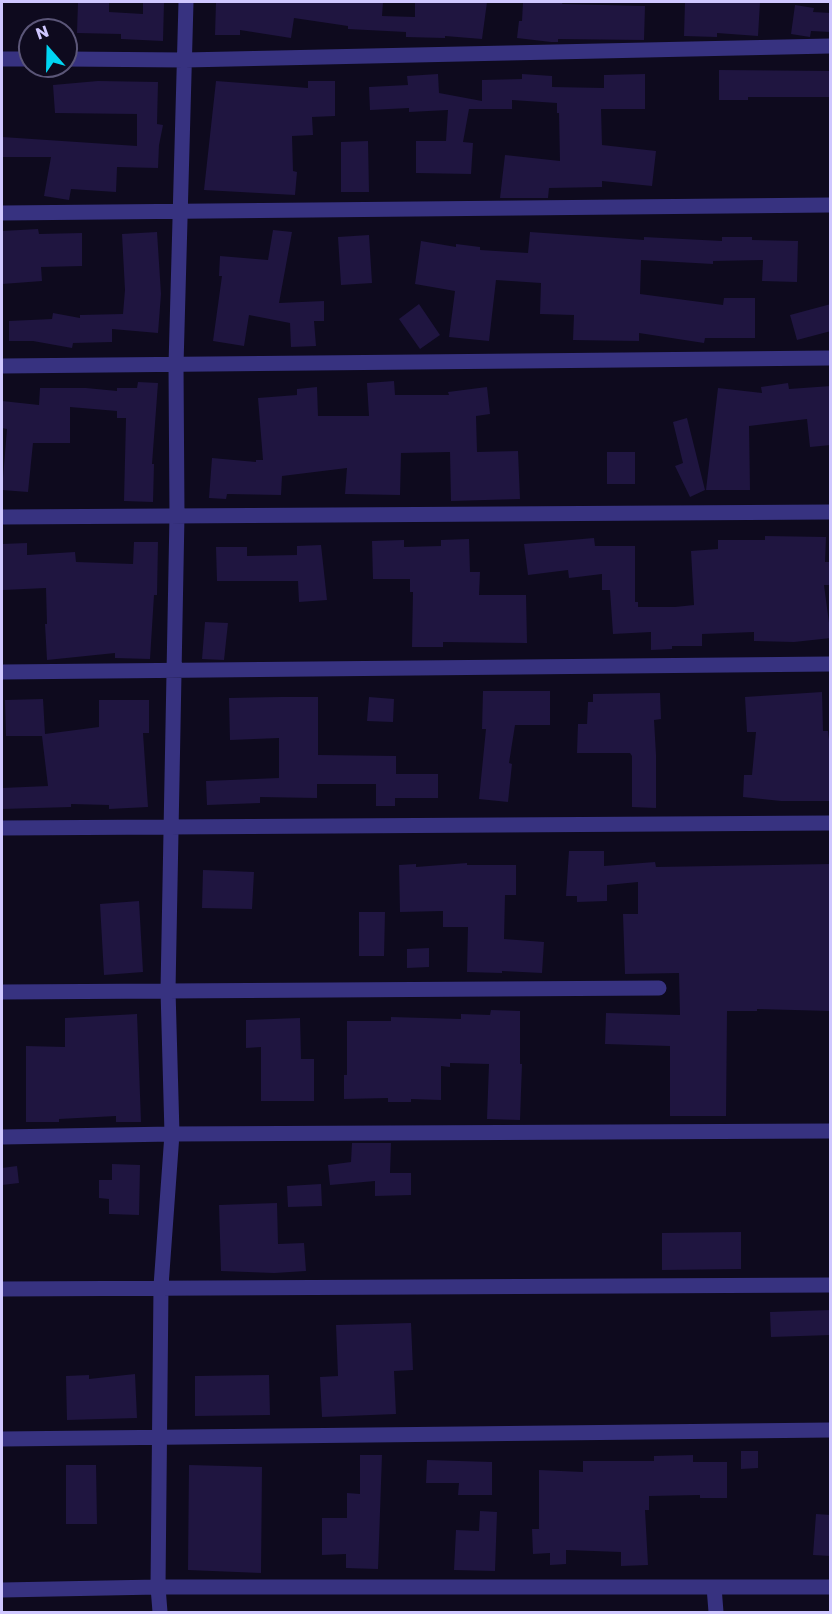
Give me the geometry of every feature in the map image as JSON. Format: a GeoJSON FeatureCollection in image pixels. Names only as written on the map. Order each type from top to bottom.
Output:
{"type":"FeatureCollection","features":[{"type":"Feature","properties":{"kind":"street"},"geometry":{"type":"LineString","coordinates":[[160,1612],[158,1587],[161,1286],[172,1134],[168,990],[177,515],[176,365],[186,2]]}},
{"type":"Feature","properties":{"kind":"street"},"geometry":{"type":"LineString","coordinates":[[78,59],[185,60],[831,46]]}},
{"type":"Feature","properties":{"kind":"street"},"geometry":{"type":"LineString","coordinates":[[2,59],[18,59]]}},
{"type":"Feature","properties":{"kind":"street"},"geometry":{"type":"LineString","coordinates":[[2,213],[831,205]]}},
{"type":"Feature","properties":{"kind":"street"},"geometry":{"type":"LineString","coordinates":[[2,366],[831,358]]}},
{"type":"Feature","properties":{"kind":"street"},"geometry":{"type":"LineString","coordinates":[[2,517],[831,512]]}},
{"type":"Feature","properties":{"kind":"street"},"geometry":{"type":"LineString","coordinates":[[2,672],[831,664]]}},
{"type":"Feature","properties":{"kind":"street"},"geometry":{"type":"LineString","coordinates":[[2,828],[831,823]]}},
{"type":"Feature","properties":{"kind":"street"},"geometry":{"type":"LineString","coordinates":[[2,992],[659,988]]}},
{"type":"Feature","properties":{"kind":"street"},"geometry":{"type":"LineString","coordinates":[[2,1137],[831,1131]]}},
{"type":"Feature","properties":{"kind":"street"},"geometry":{"type":"LineString","coordinates":[[2,1288],[831,1285]]}},
{"type":"Feature","properties":{"kind":"street"},"geometry":{"type":"LineString","coordinates":[[2,1439],[831,1430]]}},
{"type":"Feature","properties":{"kind":"street"},"geometry":{"type":"LineString","coordinates":[[2,1590],[158,1587],[831,1587]]}},
{"type":"Feature","properties":{"kind":"street"},"geometry":{"type":"LineString","coordinates":[[714,1587],[716,1612]]}},
{"type":"Feature","properties":{"kind":"building"},"geometry":{"type":"Polygon","coordinates":[[[78,2],[109,3],[109,12],[143,14],[143,2],[164,2],[163,41],[121,39],[121,34],[78,33],[78,2]]]}},
{"type":"Feature","properties":{"kind":"building"},"geometry":{"type":"Polygon","coordinates":[[[216,2],[383,2],[382,16],[415,17],[415,2],[487,2],[482,39],[445,36],[445,38],[406,37],[406,32],[348,29],[348,26],[294,18],[291,38],[240,30],[240,35],[215,35],[216,2]]]}},
{"type":"Feature","properties":{"kind":"building"},"geometry":{"type":"Polygon","coordinates":[[[523,2],[645,6],[644,40],[558,39],[558,42],[551,42],[517,38],[519,21],[522,21],[523,2]]]}},
{"type":"Feature","properties":{"kind":"building"},"geometry":{"type":"Polygon","coordinates":[[[685,2],[760,2],[758,36],[717,33],[717,37],[684,36],[685,2]]]}},
{"type":"Feature","properties":{"kind":"building"},"geometry":{"type":"Polygon","coordinates":[[[795,5],[814,8],[813,12],[831,13],[831,32],[811,31],[810,37],[791,34],[795,5]]]}},
{"type":"Feature","properties":{"kind":"building"},"geometry":{"type":"Polygon","coordinates":[[[719,70],[831,71],[831,97],[748,97],[748,100],[719,100],[719,70]]]}},
{"type":"Feature","properties":{"kind":"building"},"geometry":{"type":"Polygon","coordinates":[[[438,74],[439,93],[482,101],[482,80],[522,79],[522,74],[552,76],[552,87],[604,88],[604,75],[645,74],[645,109],[601,109],[602,145],[656,151],[652,186],[602,181],[602,187],[549,188],[548,198],[500,198],[505,155],[560,161],[557,103],[512,100],[512,109],[469,109],[463,142],[473,143],[471,174],[416,173],[416,141],[446,141],[448,110],[409,112],[409,108],[370,110],[369,87],[408,85],[407,76],[438,74]]]}},
{"type":"Feature","properties":{"kind":"building"},"geometry":{"type":"Polygon","coordinates":[[[98,81],[158,82],[157,124],[163,125],[158,168],[117,167],[116,192],[71,189],[69,200],[44,196],[51,157],[2,157],[2,137],[137,146],[137,114],[55,113],[53,85],[98,81]]]}},
{"type":"Feature","properties":{"kind":"building"},"geometry":{"type":"Polygon","coordinates":[[[216,81],[308,88],[308,81],[335,81],[335,116],[312,117],[313,135],[292,136],[293,171],[297,172],[295,195],[204,190],[216,81]]]}},
{"type":"Feature","properties":{"kind":"building"},"geometry":{"type":"Polygon","coordinates":[[[368,141],[369,192],[341,192],[341,142],[368,141]]]}},
{"type":"Feature","properties":{"kind":"building"},"geometry":{"type":"Polygon","coordinates":[[[38,229],[39,234],[82,233],[82,266],[41,267],[42,281],[2,284],[2,231],[38,229]]]}},
{"type":"Feature","properties":{"kind":"building"},"geometry":{"type":"Polygon","coordinates":[[[273,230],[292,232],[279,303],[324,301],[324,321],[314,321],[316,346],[291,347],[290,323],[249,315],[244,346],[213,341],[222,276],[219,276],[220,256],[268,260],[273,230]]]}},
{"type":"Feature","properties":{"kind":"building"},"geometry":{"type":"Polygon","coordinates":[[[157,232],[161,294],[158,333],[112,329],[112,342],[73,343],[72,348],[33,341],[9,341],[9,321],[52,319],[53,313],[80,318],[80,315],[123,314],[125,290],[122,234],[157,232]]]}},
{"type":"Feature","properties":{"kind":"building"},"geometry":{"type":"Polygon","coordinates":[[[530,232],[644,240],[644,237],[722,241],[722,237],[752,237],[752,240],[798,241],[797,282],[762,281],[763,260],[713,261],[713,264],[641,260],[640,294],[723,305],[724,298],[755,298],[755,338],[705,338],[704,343],[639,333],[639,341],[573,340],[574,315],[540,314],[541,283],[496,280],[489,341],[449,337],[455,291],[415,284],[421,241],[456,247],[456,244],[480,247],[480,250],[528,253],[530,232]]]}},
{"type":"Feature","properties":{"kind":"building"},"geometry":{"type":"Polygon","coordinates":[[[369,235],[372,283],[341,285],[338,237],[369,235]]]}},
{"type":"Feature","properties":{"kind":"building"},"geometry":{"type":"Polygon","coordinates":[[[419,304],[440,335],[420,349],[399,319],[419,304]]]}},
{"type":"Feature","properties":{"kind":"building"},"geometry":{"type":"Polygon","coordinates":[[[831,304],[831,331],[797,340],[790,315],[831,304]]]}},
{"type":"Feature","properties":{"kind":"building"},"geometry":{"type":"Polygon","coordinates":[[[394,381],[395,395],[449,395],[448,392],[487,387],[490,414],[476,416],[477,452],[518,451],[520,499],[451,501],[450,452],[401,453],[400,495],[345,494],[347,468],[282,476],[281,495],[227,494],[226,499],[209,498],[212,458],[256,462],[256,460],[263,460],[258,398],[297,395],[297,389],[317,387],[318,416],[369,416],[367,383],[394,381]]]}},
{"type":"Feature","properties":{"kind":"building"},"geometry":{"type":"Polygon","coordinates":[[[138,382],[158,383],[152,464],[154,464],[153,502],[124,501],[126,418],[117,418],[117,411],[70,407],[70,443],[33,443],[28,492],[2,490],[7,429],[2,428],[2,401],[39,405],[40,388],[117,391],[117,388],[137,388],[138,382]]]}},
{"type":"Feature","properties":{"kind":"building"},"geometry":{"type":"Polygon","coordinates":[[[788,383],[789,389],[831,386],[831,445],[810,447],[807,419],[749,426],[750,490],[706,490],[718,388],[762,393],[761,387],[788,383]]]}},
{"type":"Feature","properties":{"kind":"building"},"geometry":{"type":"Polygon","coordinates":[[[687,418],[705,490],[690,497],[675,466],[683,463],[673,422],[687,418]]]}},
{"type":"Feature","properties":{"kind":"building"},"geometry":{"type":"Polygon","coordinates":[[[607,452],[635,452],[635,484],[607,484],[607,452]]]}},
{"type":"Feature","properties":{"kind":"building"},"geometry":{"type":"Polygon","coordinates":[[[765,536],[826,537],[825,562],[831,562],[831,585],[824,585],[831,638],[794,642],[754,641],[754,632],[702,634],[702,646],[672,646],[672,649],[651,650],[651,632],[613,634],[610,590],[602,590],[602,574],[569,578],[568,570],[528,575],[524,544],[594,538],[595,546],[635,546],[635,602],[638,602],[638,607],[675,607],[694,605],[691,551],[718,549],[718,540],[765,540],[765,536]]]}},
{"type":"Feature","properties":{"kind":"building"},"geometry":{"type":"Polygon","coordinates":[[[469,539],[470,572],[480,572],[479,595],[526,595],[527,643],[443,642],[443,647],[412,647],[413,592],[410,592],[410,579],[373,579],[372,541],[404,540],[404,547],[441,546],[441,540],[469,539]]]}},
{"type":"Feature","properties":{"kind":"building"},"geometry":{"type":"Polygon","coordinates":[[[134,542],[158,542],[157,595],[154,595],[150,659],[115,658],[115,653],[47,660],[46,588],[3,590],[2,544],[27,543],[27,555],[75,552],[76,562],[133,564],[134,542]]]}},
{"type":"Feature","properties":{"kind":"building"},"geometry":{"type":"Polygon","coordinates":[[[321,545],[327,600],[299,602],[298,581],[217,581],[216,547],[247,547],[247,556],[297,555],[297,546],[321,545]]]}},
{"type":"Feature","properties":{"kind":"building"},"geometry":{"type":"Polygon","coordinates":[[[205,622],[228,623],[224,660],[202,659],[205,622]]]}},
{"type":"Feature","properties":{"kind":"building"},"geometry":{"type":"Polygon","coordinates":[[[483,691],[550,691],[550,725],[515,725],[509,763],[512,764],[508,802],[479,799],[486,729],[482,729],[483,691]]]}},
{"type":"Feature","properties":{"kind":"building"},"geometry":{"type":"Polygon","coordinates":[[[822,692],[823,731],[828,731],[831,757],[831,801],[781,801],[743,797],[744,775],[752,775],[756,732],[747,732],[745,697],[822,692]]]}},
{"type":"Feature","properties":{"kind":"building"},"geometry":{"type":"Polygon","coordinates":[[[660,693],[661,719],[654,720],[656,808],[632,807],[632,756],[630,753],[577,753],[578,724],[587,724],[588,702],[593,702],[593,694],[660,693]]]}},
{"type":"Feature","properties":{"kind":"building"},"geometry":{"type":"Polygon","coordinates":[[[318,697],[318,755],[396,756],[396,774],[438,774],[438,798],[395,798],[395,806],[376,806],[376,784],[317,784],[317,798],[260,797],[260,803],[207,805],[206,781],[279,778],[279,738],[230,740],[229,698],[318,697]]]}},
{"type":"Feature","properties":{"kind":"building"},"geometry":{"type":"Polygon","coordinates":[[[369,697],[394,699],[393,722],[367,721],[369,697]]]}},
{"type":"Feature","properties":{"kind":"building"},"geometry":{"type":"Polygon","coordinates":[[[43,699],[45,734],[99,727],[99,700],[149,700],[149,733],[143,733],[148,807],[109,809],[109,805],[71,804],[71,807],[2,809],[2,788],[48,786],[42,736],[6,736],[5,700],[43,699]]]}},
{"type":"Feature","properties":{"kind":"building"},"geometry":{"type":"Polygon","coordinates":[[[569,851],[604,851],[604,866],[655,862],[656,867],[831,864],[831,1011],[757,1009],[757,1011],[727,1011],[726,1116],[670,1116],[670,1046],[605,1044],[606,1013],[680,1015],[679,973],[625,974],[623,914],[638,914],[638,882],[607,885],[607,901],[577,902],[577,896],[566,896],[569,851]]]}},
{"type":"Feature","properties":{"kind":"building"},"geometry":{"type":"Polygon","coordinates":[[[467,863],[467,865],[516,865],[516,895],[505,895],[504,939],[544,942],[542,973],[467,972],[468,927],[443,927],[443,911],[400,912],[399,865],[416,864],[416,867],[467,863]]]}},
{"type":"Feature","properties":{"kind":"building"},"geometry":{"type":"Polygon","coordinates":[[[203,870],[254,872],[252,909],[202,908],[203,870]]]}},
{"type":"Feature","properties":{"kind":"building"},"geometry":{"type":"Polygon","coordinates":[[[139,901],[143,972],[104,975],[100,904],[139,901]]]}},
{"type":"Feature","properties":{"kind":"building"},"geometry":{"type":"Polygon","coordinates":[[[359,912],[385,912],[384,956],[359,956],[359,912]]]}},
{"type":"Feature","properties":{"kind":"building"},"geometry":{"type":"Polygon","coordinates":[[[429,948],[429,967],[407,968],[407,949],[429,948]]]}},
{"type":"Feature","properties":{"kind":"building"},"geometry":{"type":"Polygon","coordinates":[[[491,1010],[520,1011],[520,1064],[522,1064],[520,1120],[487,1119],[489,1064],[450,1063],[450,1067],[441,1066],[441,1100],[411,1099],[411,1102],[388,1102],[388,1098],[344,1099],[344,1075],[347,1075],[347,1021],[391,1021],[391,1017],[461,1019],[461,1014],[490,1015],[491,1010]]]}},
{"type":"Feature","properties":{"kind":"building"},"geometry":{"type":"Polygon","coordinates":[[[137,1014],[141,1122],[116,1122],[116,1116],[59,1119],[59,1122],[26,1122],[26,1046],[65,1047],[65,1018],[137,1014]]]}},
{"type":"Feature","properties":{"kind":"building"},"geometry":{"type":"Polygon","coordinates":[[[300,1018],[301,1059],[314,1059],[314,1101],[261,1101],[261,1047],[246,1048],[246,1020],[300,1018]]]}},
{"type":"Feature","properties":{"kind":"building"},"geometry":{"type":"Polygon","coordinates":[[[352,1143],[391,1143],[390,1173],[411,1173],[411,1195],[375,1196],[375,1181],[330,1185],[328,1165],[351,1162],[352,1143]]]}},
{"type":"Feature","properties":{"kind":"building"},"geometry":{"type":"Polygon","coordinates":[[[112,1164],[140,1165],[139,1215],[109,1214],[109,1199],[99,1198],[99,1180],[112,1180],[112,1164]]]}},
{"type":"Feature","properties":{"kind":"building"},"geometry":{"type":"Polygon","coordinates":[[[17,1166],[19,1183],[2,1185],[2,1168],[17,1166]]]}},
{"type":"Feature","properties":{"kind":"building"},"geometry":{"type":"Polygon","coordinates":[[[321,1184],[322,1206],[288,1207],[287,1186],[321,1184]]]}},
{"type":"Feature","properties":{"kind":"building"},"geometry":{"type":"Polygon","coordinates":[[[277,1203],[278,1244],[304,1243],[306,1271],[274,1273],[221,1271],[219,1205],[277,1203]]]}},
{"type":"Feature","properties":{"kind":"building"},"geometry":{"type":"Polygon","coordinates":[[[741,1232],[741,1269],[662,1270],[662,1233],[741,1232]]]}},
{"type":"Feature","properties":{"kind":"building"},"geometry":{"type":"Polygon","coordinates":[[[831,1310],[831,1335],[771,1337],[770,1312],[831,1310]]]}},
{"type":"Feature","properties":{"kind":"building"},"geometry":{"type":"Polygon","coordinates":[[[411,1323],[413,1370],[394,1371],[396,1414],[322,1417],[320,1377],[338,1376],[336,1325],[411,1323]]]}},
{"type":"Feature","properties":{"kind":"building"},"geometry":{"type":"Polygon","coordinates":[[[135,1374],[137,1418],[67,1420],[66,1376],[89,1375],[89,1379],[135,1374]]]}},
{"type":"Feature","properties":{"kind":"building"},"geometry":{"type":"Polygon","coordinates":[[[269,1375],[270,1415],[195,1416],[195,1376],[269,1375]]]}},
{"type":"Feature","properties":{"kind":"building"},"geometry":{"type":"Polygon","coordinates":[[[741,1451],[758,1451],[758,1468],[741,1469],[741,1451]]]}},
{"type":"Feature","properties":{"kind":"building"},"geometry":{"type":"Polygon","coordinates":[[[360,1455],[382,1455],[378,1569],[346,1568],[346,1554],[322,1555],[322,1518],[347,1518],[347,1493],[360,1494],[360,1455]]]}},
{"type":"Feature","properties":{"kind":"building"},"geometry":{"type":"Polygon","coordinates":[[[693,1455],[693,1462],[727,1462],[727,1498],[700,1498],[700,1495],[649,1496],[649,1510],[645,1510],[648,1565],[621,1566],[621,1552],[566,1550],[566,1564],[550,1565],[550,1553],[533,1554],[532,1529],[539,1529],[539,1470],[583,1472],[583,1461],[654,1461],[654,1456],[693,1455]]]}},
{"type":"Feature","properties":{"kind":"building"},"geometry":{"type":"Polygon","coordinates":[[[427,1460],[492,1462],[492,1495],[458,1495],[459,1483],[426,1483],[427,1460]]]}},
{"type":"Feature","properties":{"kind":"building"},"geometry":{"type":"Polygon","coordinates":[[[66,1465],[96,1465],[97,1524],[66,1524],[66,1465]]]}},
{"type":"Feature","properties":{"kind":"building"},"geometry":{"type":"Polygon","coordinates":[[[189,1465],[262,1467],[261,1573],[188,1570],[189,1465]]]}},
{"type":"Feature","properties":{"kind":"building"},"geometry":{"type":"Polygon","coordinates":[[[480,1511],[497,1512],[495,1571],[454,1570],[456,1530],[479,1531],[480,1511]]]}},
{"type":"Feature","properties":{"kind":"building"},"geometry":{"type":"Polygon","coordinates":[[[816,1514],[831,1515],[831,1556],[813,1555],[816,1514]]]}}]}
